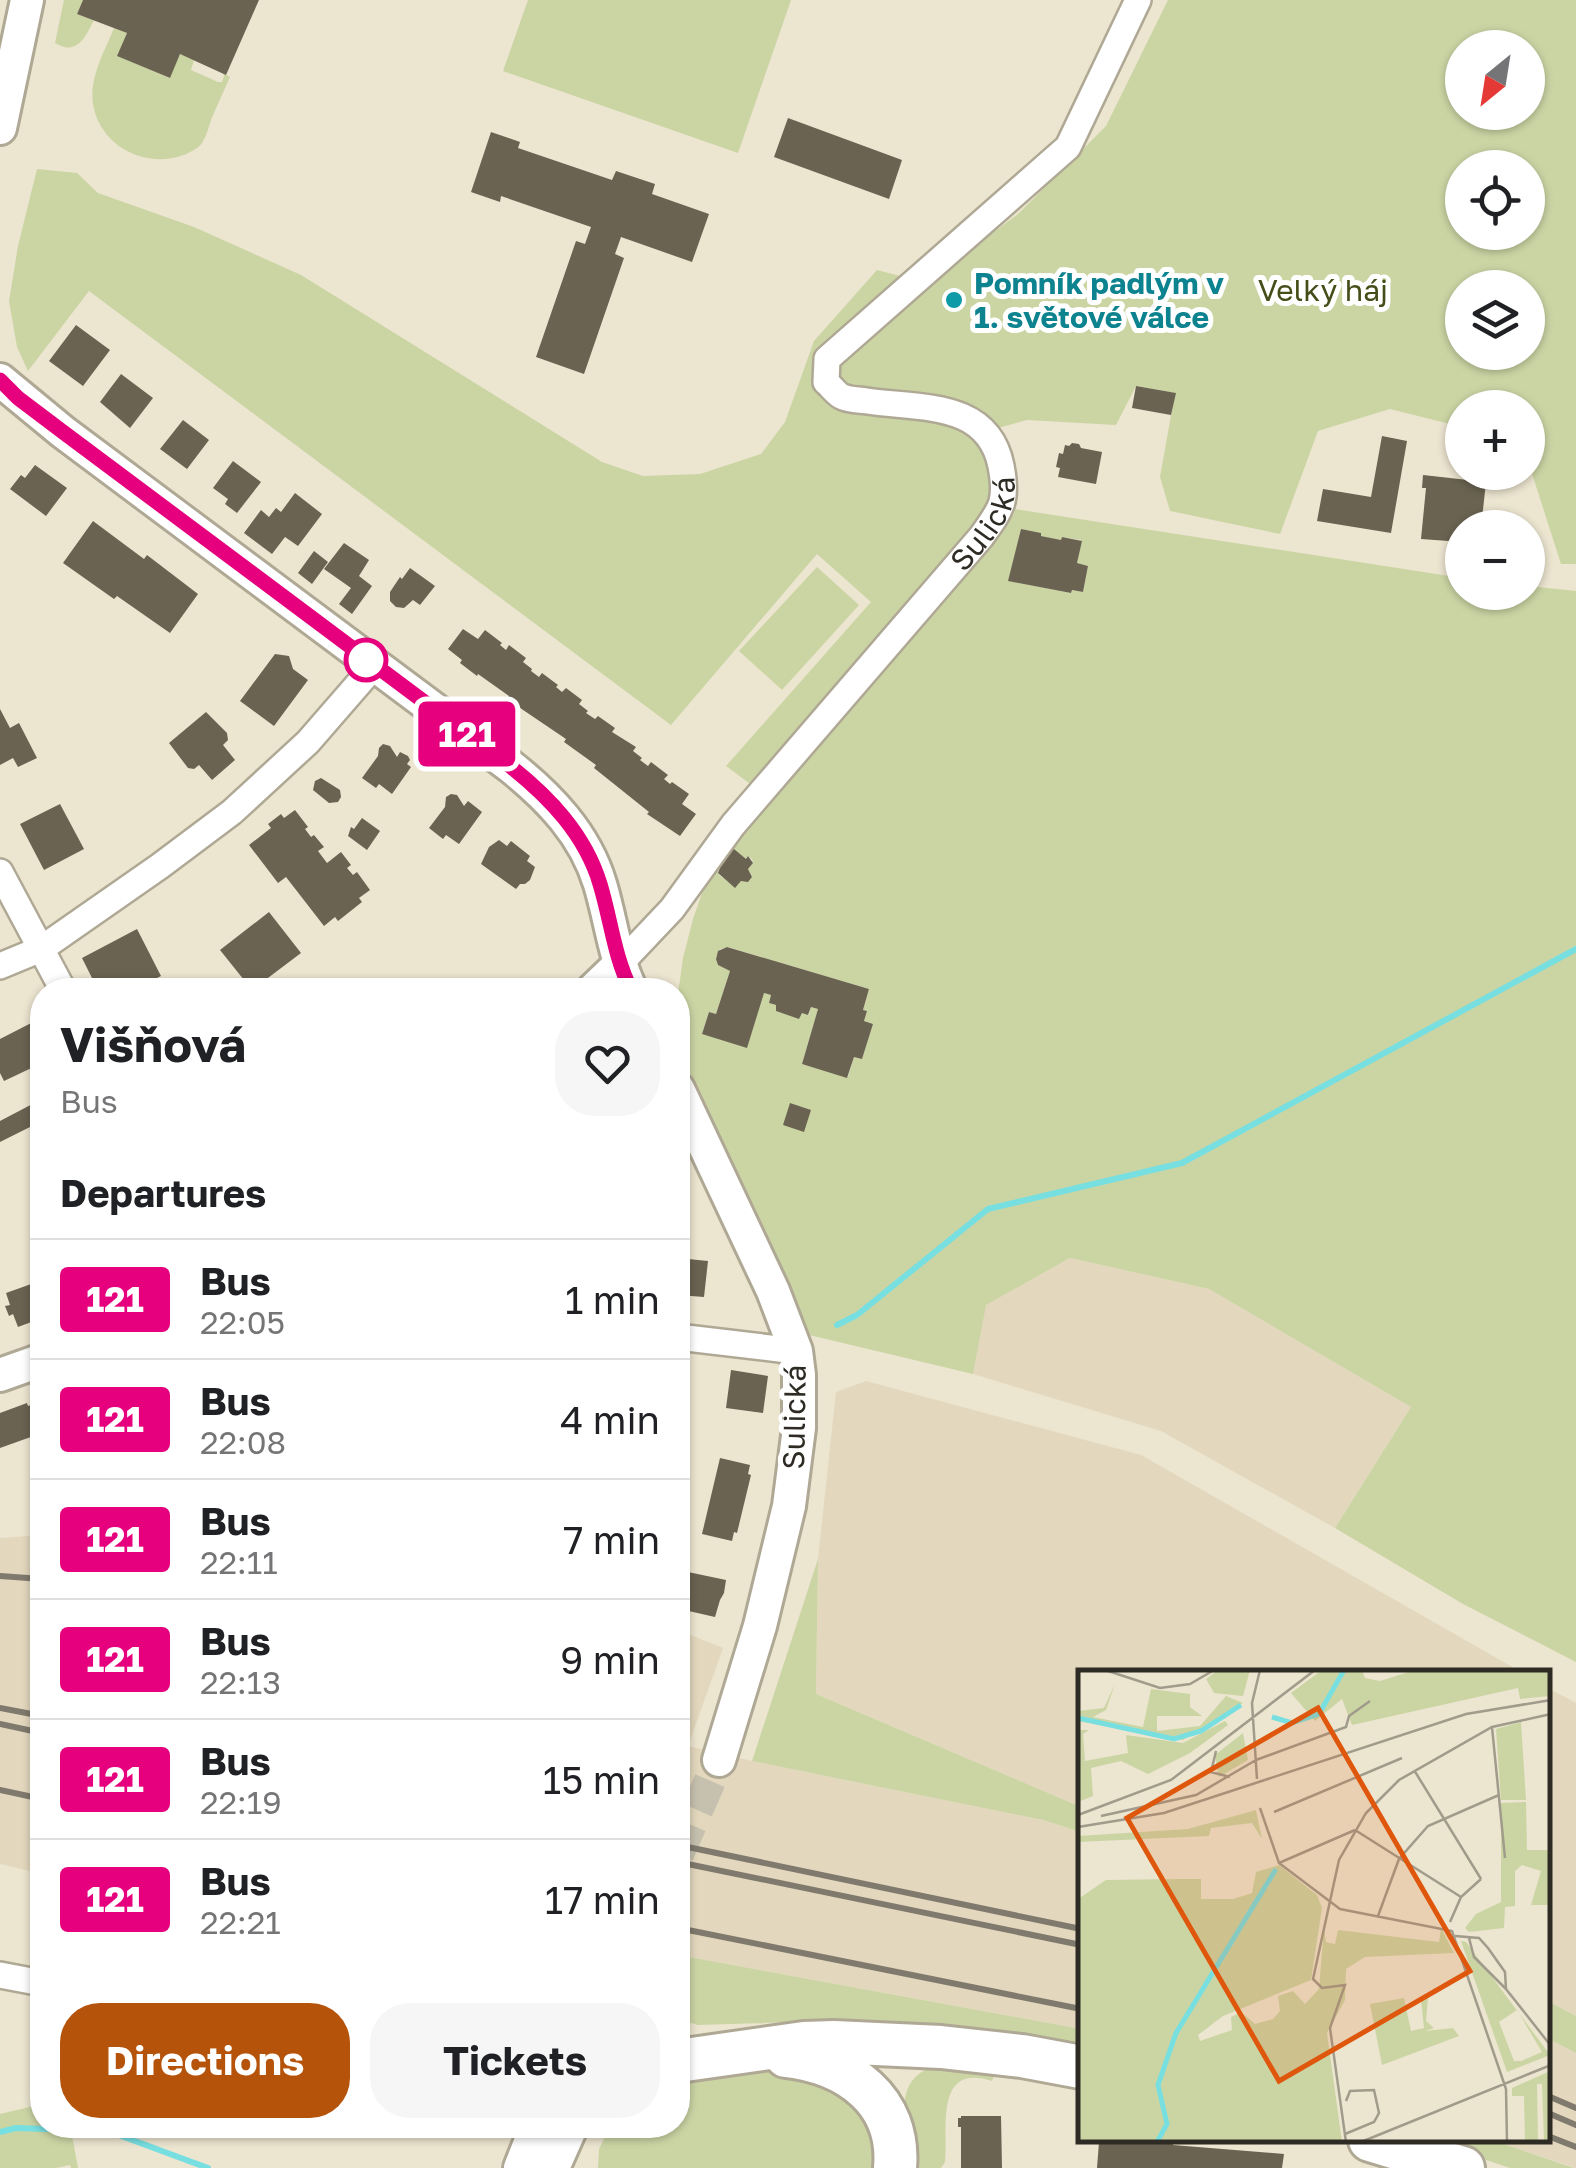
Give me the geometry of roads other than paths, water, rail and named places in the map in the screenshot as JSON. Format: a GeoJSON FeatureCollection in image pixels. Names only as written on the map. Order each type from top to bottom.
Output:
{"type":"FeatureCollection","features":[{"type":"Feature","properties":{"kind":"highway"},"geometry":{"type":"LineString","coordinates":[[712,2056],[804,2043],[872,2044],[1022,2056],[1078,2067]]}},
{"type":"Feature","properties":{"kind":"highway"},"geometry":{"type":"LineString","coordinates":[[712,2056],[815,2062],[860,2083],[887,2118],[896,2156],[894,2168]]}},
{"type":"Feature","properties":{"kind":"highway"},"geometry":{"type":"LineString","coordinates":[[1380,2143],[1462,2168]]}},
{"type":"Feature","properties":{"kind":"street"},"geometry":{"type":"LineString","coordinates":[[0,128],[27,0]]}},
{"type":"Feature","properties":{"kind":"street","name":"Sulická"},"geometry":{"type":"LineString","coordinates":[[625,977],[733,826],[1002,508],[1004,477],[998,448],[978,422],[927,406],[843,397],[826,382],[827,359],[1068,146],[1138,0]]}},
{"type":"Feature","properties":{"kind":"street"},"geometry":{"type":"LineString","coordinates":[[0,380],[18,398],[548,798],[583,845],[599,880],[625,977]]}},
{"type":"Feature","properties":{"kind":"street"},"geometry":{"type":"LineString","coordinates":[[0,966],[42,949],[232,812],[308,742],[374,666]]}},
{"type":"Feature","properties":{"kind":"street"},"geometry":{"type":"LineString","coordinates":[[0,872],[56,978]]}},
{"type":"Feature","properties":{"kind":"street","name":"Sulická"},"geometry":{"type":"LineString","coordinates":[[690,1115],[773,1291],[796,1351],[801,1397],[789,1506],[760,1626],[719,1760]]}},
{"type":"Feature","properties":{"kind":"street"},"geometry":{"type":"LineString","coordinates":[[690,1338],[796,1351]]}},
{"type":"Feature","properties":{"kind":"street"},"geometry":{"type":"LineString","coordinates":[[0,1375],[30,1364]]}},
{"type":"Feature","properties":{"kind":"street"},"geometry":{"type":"LineString","coordinates":[[0,1974],[30,1980]]}},
{"type":"Feature","properties":{"kind":"street"},"geometry":{"type":"LineString","coordinates":[[520,2168],[531,2138]]}},
{"type":"Feature","properties":{"kind":"street"},"geometry":{"type":"LineString","coordinates":[[553,2168],[566,2138]]}},
{"type":"Feature","properties":{"kind":"waterway"},"geometry":{"type":"LineString","coordinates":[[837,1325],[857,1315],[988,1209],[1182,1163],[1576,949]]}},
{"type":"Feature","properties":{"kind":"waterway"},"geometry":{"type":"LineString","coordinates":[[0,2132],[30,2128]]}},
{"type":"Feature","properties":{"kind":"waterway"},"geometry":{"type":"LineString","coordinates":[[127,2138],[208,2168]]}},
{"type":"Feature","properties":{"kind":"tunnel"},"geometry":{"type":"LineString","coordinates":[[690,1826],[719,1760]]}},
{"type":"Feature","properties":{"kind":"railway"},"geometry":{"type":"LineString","coordinates":[[0,1576],[30,1578]]}},
{"type":"Feature","properties":{"kind":"railway"},"geometry":{"type":"LineString","coordinates":[[0,1708],[30,1714]]}},
{"type":"Feature","properties":{"kind":"railway"},"geometry":{"type":"LineString","coordinates":[[0,1724],[30,1730]]}},
{"type":"Feature","properties":{"kind":"railway"},"geometry":{"type":"LineString","coordinates":[[0,1790],[30,1796]]}},
{"type":"Feature","properties":{"kind":"railway"},"geometry":{"type":"LineString","coordinates":[[690,1848],[1078,1928]]}},
{"type":"Feature","properties":{"kind":"railway"},"geometry":{"type":"LineString","coordinates":[[690,1864],[1078,1944]]}},
{"type":"Feature","properties":{"kind":"railway"},"geometry":{"type":"LineString","coordinates":[[690,1930],[1078,2008]]}},
{"type":"Feature","properties":{"kind":"railway"},"geometry":{"type":"LineString","coordinates":[[1551,2097],[1576,2108]]}},
{"type":"Feature","properties":{"kind":"railway"},"geometry":{"type":"LineString","coordinates":[[1551,2114],[1576,2125]]}},
{"type":"Feature","properties":{"kind":"railway"},"geometry":{"type":"LineString","coordinates":[[1551,2137],[1576,2147]]}},
{"type":"Feature","properties":{"kind":"place","name":"Pomník padlým v 1. světové válce"},"geometry":{"type":"Point","coordinates":[954,300]}},
{"type":"Feature","properties":{"kind":"park label","name":"Velký háj"},"geometry":{"type":"Point","coordinates":[1323,290]}}]}
